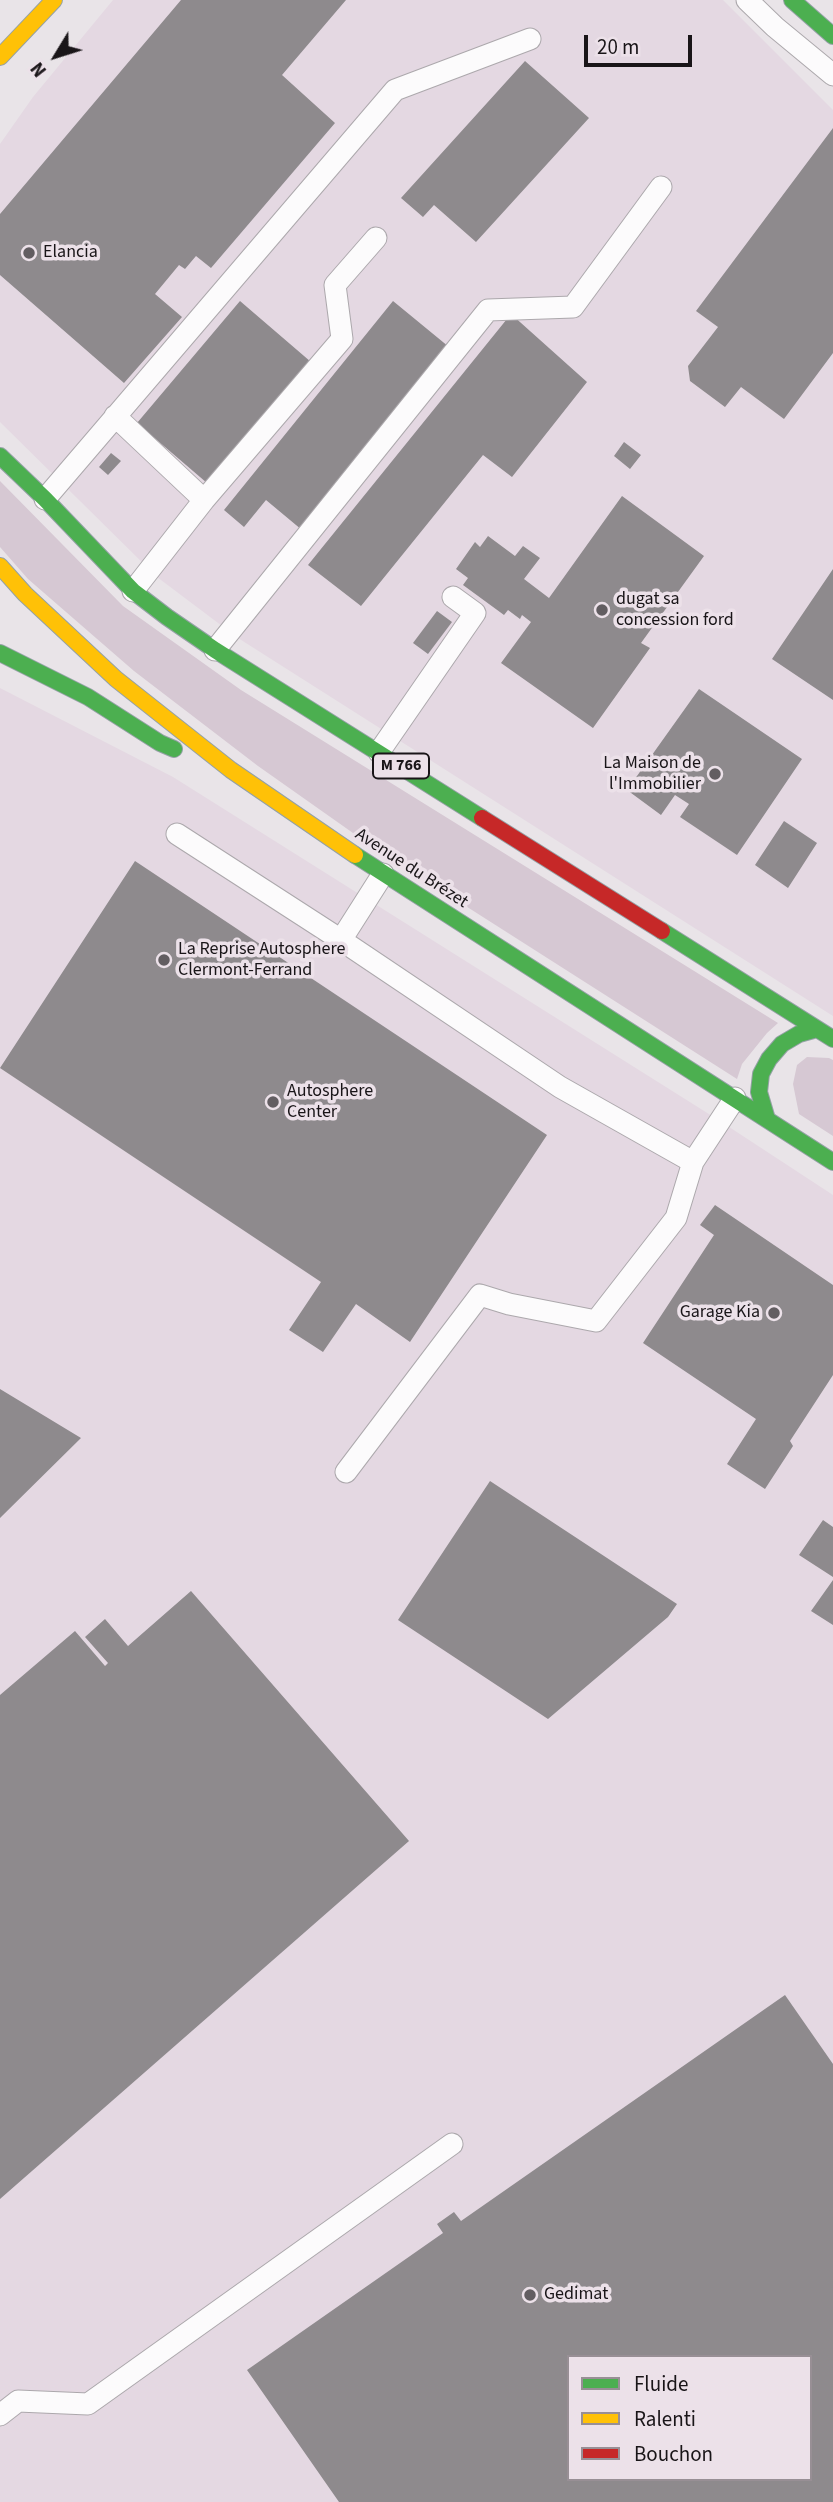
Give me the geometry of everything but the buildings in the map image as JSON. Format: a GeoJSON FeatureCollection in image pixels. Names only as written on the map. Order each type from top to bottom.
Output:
{"type":"FeatureCollection","features":[{"type":"Feature","properties":{"kind":"main road"},"geometry":{"type":"LineString","coordinates":[[0,57],[54,0]]}},
{"type":"Feature","properties":{"kind":"main road"},"geometry":{"type":"LineString","coordinates":[[792,0],[833,36]]}},
{"type":"Feature","properties":{"kind":"main road","name":"M 766"},"geometry":{"type":"LineString","coordinates":[[0,456],[133,591],[167,617],[215,650],[833,1039]]}},
{"type":"Feature","properties":{"kind":"main road","name":"Avenue du Brézet"},"geometry":{"type":"LineString","coordinates":[[0,566],[25,594],[116,679],[231,770],[383,874],[833,1162]]}},
{"type":"Feature","properties":{"kind":"main road"},"geometry":{"type":"LineString","coordinates":[[0,653],[88,697],[160,743],[231,770]]}},
{"type":"Feature","properties":{"kind":"main road"},"geometry":{"type":"LineString","coordinates":[[767,1119],[759,1092],[761,1074],[769,1059],[782,1044],[799,1034],[817,1029]]}},
{"type":"Feature","properties":{"kind":"lane"},"geometry":{"type":"LineString","coordinates":[[747,0],[833,75]]}},
{"type":"Feature","properties":{"kind":"lane"},"geometry":{"type":"LineString","coordinates":[[45,499],[395,90],[530,39]]}},
{"type":"Feature","properties":{"kind":"lane"},"geometry":{"type":"LineString","coordinates":[[215,650],[488,310],[573,307],[661,187]]}},
{"type":"Feature","properties":{"kind":"lane"},"geometry":{"type":"LineString","coordinates":[[133,591],[204,500],[342,339],[335,285],[376,238]]}},
{"type":"Feature","properties":{"kind":"lane"},"geometry":{"type":"LineString","coordinates":[[116,416],[204,500]]}},
{"type":"Feature","properties":{"kind":"lane"},"geometry":{"type":"LineString","coordinates":[[379,752],[475,613],[453,597]]}},
{"type":"Feature","properties":{"kind":"lane"},"geometry":{"type":"LineString","coordinates":[[177,834],[560,1087],[693,1162]]}},
{"type":"Feature","properties":{"kind":"lane"},"geometry":{"type":"LineString","coordinates":[[341,940],[383,874]]}},
{"type":"Feature","properties":{"kind":"lane"},"geometry":{"type":"LineString","coordinates":[[346,1472],[480,1295],[509,1304],[596,1321],[677,1218],[693,1162],[735,1098]]}},
{"type":"Feature","properties":{"kind":"lane"},"geometry":{"type":"LineString","coordinates":[[0,2415],[18,2401],[88,2404],[452,2144]]}},
{"type":"Feature","properties":{"kind":"shaded area"},"geometry":{"type":"Polygon","coordinates":[[[113,0],[723,0],[833,110],[833,1016],[238,638],[157,577],[0,422],[0,144],[33,97],[113,0]]]}},
{"type":"Feature","properties":{"kind":"shaded area"},"geometry":{"type":"Polygon","coordinates":[[[0,481],[123,606],[241,690],[778,1023],[742,1064],[737,1079],[370,845],[258,766],[134,671],[28,579],[0,547],[0,481]]]}},
{"type":"Feature","properties":{"kind":"shaded area"},"geometry":{"type":"Polygon","coordinates":[[[0,688],[173,777],[833,1195],[833,2502],[0,2502],[0,688]]]}},
{"type":"Feature","properties":{"kind":"shaded area"},"geometry":{"type":"Polygon","coordinates":[[[807,1057],[833,1060],[833,1136],[799,1114],[793,1084],[797,1065],[807,1057]]]}},
{"type":"Feature","properties":{"kind":"traffic: fast"},"geometry":{"type":"LineString","coordinates":[[792,0],[833,36]]}},
{"type":"Feature","properties":{"kind":"traffic: fast"},"geometry":{"type":"LineString","coordinates":[[0,456],[133,591],[167,617],[482,818]]}},
{"type":"Feature","properties":{"kind":"traffic: fast"},"geometry":{"type":"LineString","coordinates":[[0,653],[88,697],[160,743],[174,749]]}},
{"type":"Feature","properties":{"kind":"traffic: fast"},"geometry":{"type":"LineString","coordinates":[[355,855],[833,1162]]}},
{"type":"Feature","properties":{"kind":"traffic: fast"},"geometry":{"type":"LineString","coordinates":[[662,931],[833,1039]]}},
{"type":"Feature","properties":{"kind":"traffic: fast"},"geometry":{"type":"LineString","coordinates":[[767,1119],[759,1092],[761,1074],[769,1059],[782,1044],[799,1034],[817,1029]]}},
{"type":"Feature","properties":{"kind":"traffic: slow"},"geometry":{"type":"LineString","coordinates":[[0,57],[54,0]]}},
{"type":"Feature","properties":{"kind":"traffic: slow"},"geometry":{"type":"LineString","coordinates":[[0,566],[25,594],[116,679],[231,770],[355,855]]}},
{"type":"Feature","properties":{"kind":"traffic: jam"},"geometry":{"type":"LineString","coordinates":[[482,818],[662,931]]}},
{"type":"Feature","properties":{"kind":"place","name":"Elancia"},"geometry":{"type":"Point","coordinates":[29,253]}},
{"type":"Feature","properties":{"kind":"place","name":"dugat sa concession ford"},"geometry":{"type":"Point","coordinates":[602,610]}},
{"type":"Feature","properties":{"kind":"place","name":"La Maison de l'Immobilier"},"geometry":{"type":"Point","coordinates":[715,774]}},
{"type":"Feature","properties":{"kind":"place","name":"La Reprise Autosphere Clermont-Ferrand"},"geometry":{"type":"Point","coordinates":[164,960]}},
{"type":"Feature","properties":{"kind":"place","name":"Autosphere Center"},"geometry":{"type":"Point","coordinates":[273,1102]}},
{"type":"Feature","properties":{"kind":"place","name":"Garage Kia"},"geometry":{"type":"Point","coordinates":[774,1313]}},
{"type":"Feature","properties":{"kind":"place","name":"Gedimat"},"geometry":{"type":"Point","coordinates":[530,2295]}}]}
